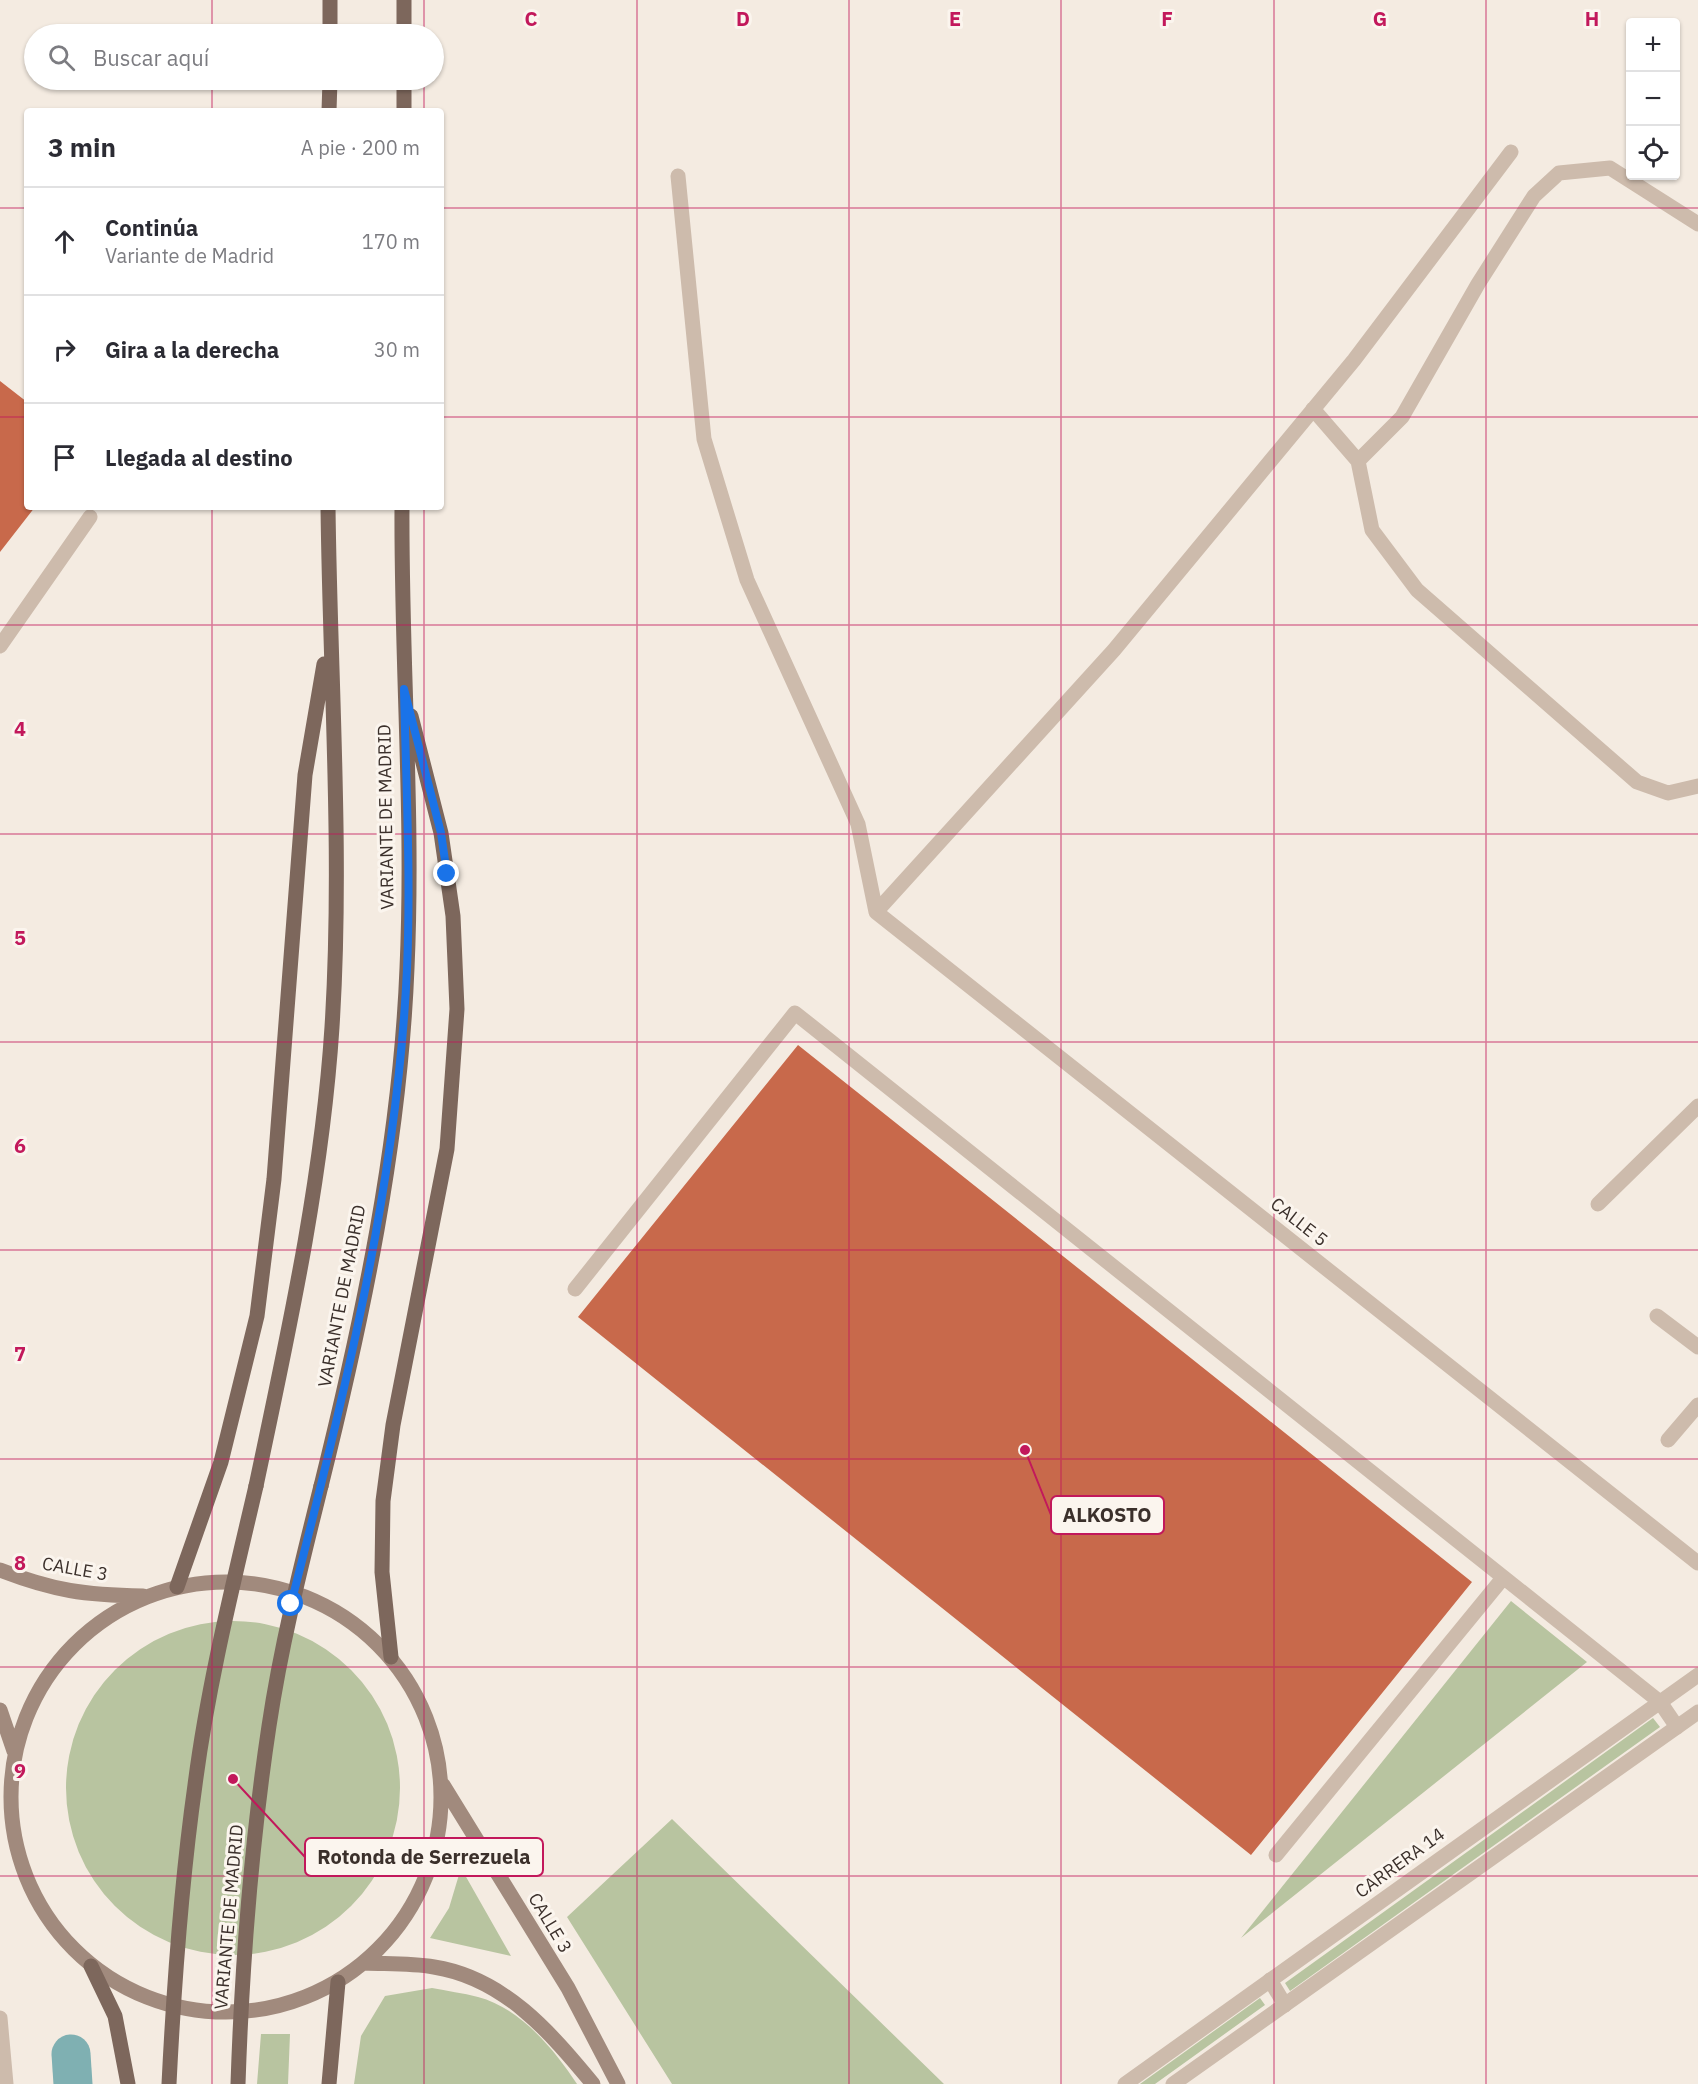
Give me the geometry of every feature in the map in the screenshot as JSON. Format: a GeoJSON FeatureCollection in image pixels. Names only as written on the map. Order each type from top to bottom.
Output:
{"type":"FeatureCollection","features":[{"type":"Feature","properties":{"kind":"main road"},"geometry":{"type":"LineString","coordinates":[[330,0],[330,24]]}},
{"type":"Feature","properties":{"kind":"main road"},"geometry":{"type":"LineString","coordinates":[[404,0],[404,24]]}},
{"type":"Feature","properties":{"kind":"main road"},"geometry":{"type":"LineString","coordinates":[[329,108],[330,90]]}},
{"type":"Feature","properties":{"kind":"main road"},"geometry":{"type":"LineString","coordinates":[[404,90],[404,108]]}},
{"type":"Feature","properties":{"kind":"main road"},"geometry":{"type":"LineString","coordinates":[[169,2084],[177,1934],[195,1783],[221,1634],[256,1486],[298,1285],[320,1154],[332,1029],[338,910],[328,510]]}},
{"type":"Feature","properties":{"kind":"main road","name":"VARIANTE DE MADRID"},"geometry":{"type":"LineString","coordinates":[[238,2084],[243,1955],[253,1845],[269,1724],[291,1604],[354,1352],[396,1098],[407,969],[402,510]]}},
{"type":"Feature","properties":{"kind":"main road"},"geometry":{"type":"LineString","coordinates":[[177,1587],[221,1462],[257,1316],[274,1179],[306,775],[330,632]]}},
{"type":"Feature","properties":{"kind":"main road"},"geometry":{"type":"LineString","coordinates":[[391,1657],[382,1572],[383,1501],[393,1425],[447,1149],[457,1009],[453,916],[441,833],[404,683]]}},
{"type":"Feature","properties":{"kind":"main road","name":"CALLE 3"},"geometry":{"type":"LineString","coordinates":[[0,1570],[41,1586],[88,1595],[146,1596]]}},
{"type":"Feature","properties":{"kind":"main road"},"geometry":{"type":"LineString","coordinates":[[242,1582],[306,1596],[363,1629],[391,1657],[418,1695],[435,1739],[443,1785],[440,1835],[425,1883],[400,1927],[364,1964],[338,1982],[278,2007],[212,2013],[148,1998],[91,1966],[63,1940],[41,1910],[24,1877],[13,1841],[8,1796],[14,1750],[32,1701],[61,1657],[100,1621],[146,1596],[177,1587],[242,1582]]}},
{"type":"Feature","properties":{"kind":"main road"},"geometry":{"type":"LineString","coordinates":[[0,1710],[14,1750]]}},
{"type":"Feature","properties":{"kind":"main road","name":"CALLE 3"},"geometry":{"type":"LineString","coordinates":[[443,1785],[568,1988],[618,2084]]}},
{"type":"Feature","properties":{"kind":"main road"},"geometry":{"type":"LineString","coordinates":[[364,1964],[433,1966],[475,1977],[518,2004],[557,2041],[593,2084]]}},
{"type":"Feature","properties":{"kind":"main road"},"geometry":{"type":"LineString","coordinates":[[91,1966],[115,2016],[128,2084]]}},
{"type":"Feature","properties":{"kind":"main road"},"geometry":{"type":"LineString","coordinates":[[329,2084],[338,1982]]}},
{"type":"Feature","properties":{"kind":"street"},"geometry":{"type":"LineString","coordinates":[[876,912],[1114,650],[1354,360],[1511,152]]}},
{"type":"Feature","properties":{"kind":"street"},"geometry":{"type":"LineString","coordinates":[[1358,461],[1402,417],[1478,284],[1534,196],[1559,173],[1610,168],[1698,225]]}},
{"type":"Feature","properties":{"kind":"street"},"geometry":{"type":"LineString","coordinates":[[678,176],[704,439],[747,580],[858,824],[876,912]]}},
{"type":"Feature","properties":{"kind":"street"},"geometry":{"type":"LineString","coordinates":[[1313,409],[1358,461],[1372,530],[1417,590],[1637,782],[1668,793],[1698,786]]}},
{"type":"Feature","properties":{"kind":"street"},"geometry":{"type":"LineString","coordinates":[[0,646],[90,517]]}},
{"type":"Feature","properties":{"kind":"street","name":"CALLE 5"},"geometry":{"type":"LineString","coordinates":[[876,912],[1698,1563]]}},
{"type":"Feature","properties":{"kind":"street"},"geometry":{"type":"LineString","coordinates":[[575,1289],[795,1013],[1660,1702],[1677,1727]]}},
{"type":"Feature","properties":{"kind":"street"},"geometry":{"type":"LineString","coordinates":[[1598,1204],[1698,1106]]}},
{"type":"Feature","properties":{"kind":"street"},"geometry":{"type":"LineString","coordinates":[[1657,1316],[1698,1347]]}},
{"type":"Feature","properties":{"kind":"street"},"geometry":{"type":"LineString","coordinates":[[1668,1440],[1698,1405]]}},
{"type":"Feature","properties":{"kind":"street"},"geometry":{"type":"LineString","coordinates":[[1276,1856],[1503,1578]]}},
{"type":"Feature","properties":{"kind":"street","name":"CARRERA 14"},"geometry":{"type":"LineString","coordinates":[[1125,2084],[1698,1675]]}},
{"type":"Feature","properties":{"kind":"street"},"geometry":{"type":"LineString","coordinates":[[1173,2084],[1698,1712]]}},
{"type":"Feature","properties":{"kind":"street"},"geometry":{"type":"LineString","coordinates":[[1270,1980],[1285,2005]]}},
{"type":"Feature","properties":{"kind":"street"},"geometry":{"type":"LineString","coordinates":[[0,2018],[6,2084]]}},
{"type":"Feature","properties":{"kind":"green space"},"geometry":{"type":"Polygon","coordinates":[[[1511,1601],[1587,1662],[1241,1938],[1511,1601]]]}},
{"type":"Feature","properties":{"kind":"green space"},"geometry":{"type":"Polygon","coordinates":[[[233,1621],[266,1624],[297,1633],[326,1649],[351,1670],[372,1695],[388,1724],[397,1755],[400,1788],[397,1821],[388,1852],[372,1881],[351,1906],[326,1927],[297,1943],[266,1952],[233,1955],[200,1952],[169,1943],[140,1927],[115,1906],[94,1881],[78,1852],[69,1821],[66,1788],[69,1755],[78,1724],[94,1695],[115,1670],[140,1649],[169,1633],[200,1624],[233,1621]]]}},
{"type":"Feature","properties":{"kind":"green space"},"geometry":{"type":"Polygon","coordinates":[[[1653,1718],[1660,1727],[1290,1991],[1285,1983],[1653,1718]]]}},
{"type":"Feature","properties":{"kind":"green space"},"geometry":{"type":"Polygon","coordinates":[[[672,1819],[944,2084],[672,2084],[567,1917],[672,1819]]]}},
{"type":"Feature","properties":{"kind":"green space"},"geometry":{"type":"Polygon","coordinates":[[[461,1868],[511,1956],[430,1938],[449,1908],[461,1868]]]}},
{"type":"Feature","properties":{"kind":"green space"},"geometry":{"type":"Polygon","coordinates":[[[432,1988],[478,1997],[508,2010],[547,2044],[577,2084],[354,2084],[361,2036],[385,1996],[432,1988]]]}},
{"type":"Feature","properties":{"kind":"green space"},"geometry":{"type":"Polygon","coordinates":[[[1260,1998],[1265,2005],[1155,2084],[1140,2084],[1260,1998]]]}},
{"type":"Feature","properties":{"kind":"green space"},"geometry":{"type":"Polygon","coordinates":[[[261,2034],[290,2034],[288,2084],[257,2084],[261,2034]]]}},
{"type":"Feature","properties":{"kind":"building"},"geometry":{"type":"Polygon","coordinates":[[[0,381],[24,400],[24,510],[33,510],[0,552],[0,381]]]}},
{"type":"Feature","properties":{"kind":"building"},"geometry":{"type":"Polygon","coordinates":[[[798,1045],[1472,1582],[1251,1855],[578,1317],[798,1045]]]}},
{"type":"Feature","properties":{"kind":"waterway"},"geometry":{"type":"LineString","coordinates":[[71,2054],[73,2084]]}},
{"type":"Feature","properties":{"kind":"place","name":"ALKOSTO"},"geometry":{"type":"Point","coordinates":[1025,1450]}},
{"type":"Feature","properties":{"kind":"place","name":"Rotonda de Serrezuela"},"geometry":{"type":"Point","coordinates":[233,1779]}},
{"type":"Feature","properties":{"kind":"route"},"geometry":{"type":"LineString","coordinates":[[291,1604],[354,1352],[396,1098],[407,969],[404,689],[441,833],[447,874]]}}]}
